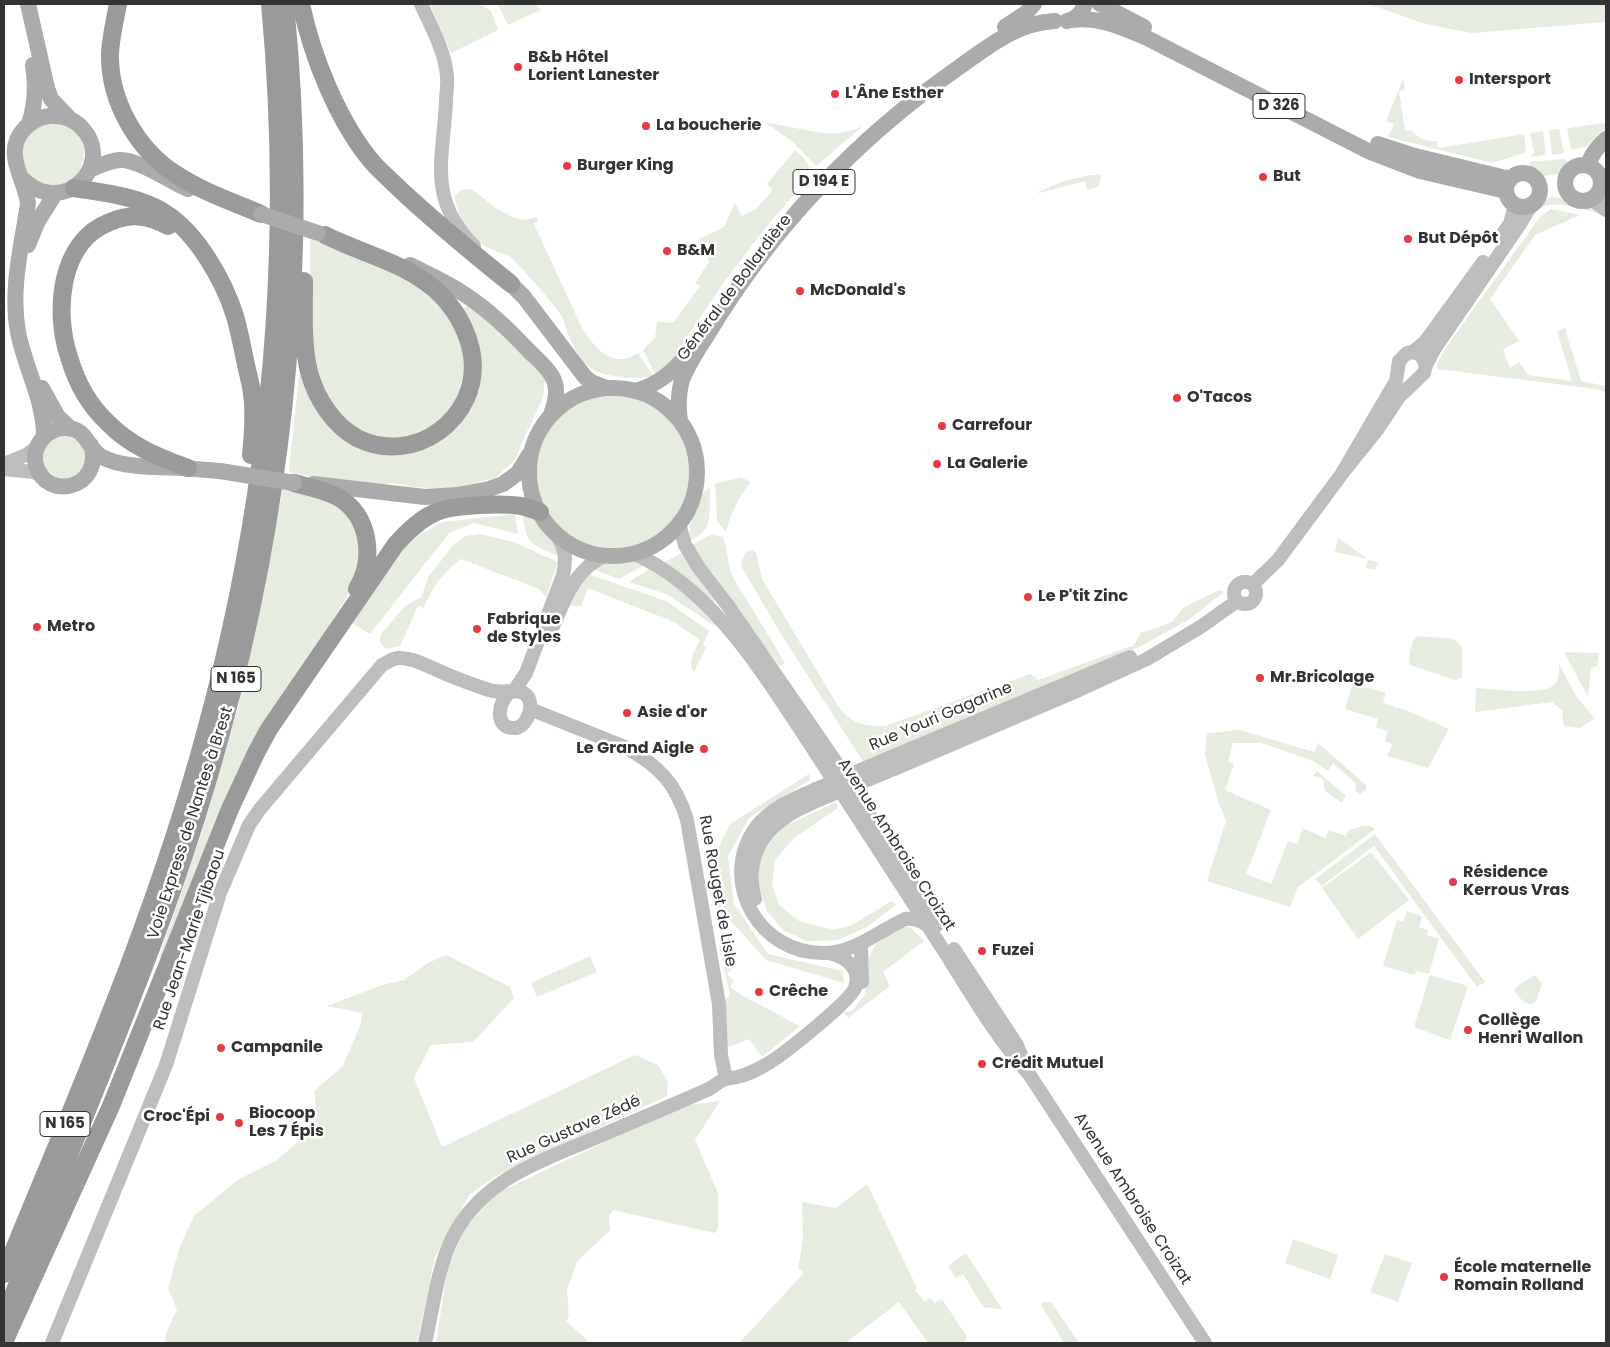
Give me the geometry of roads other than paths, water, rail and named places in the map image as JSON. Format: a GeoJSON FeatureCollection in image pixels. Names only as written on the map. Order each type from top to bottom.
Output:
{"type":"FeatureCollection","features":[{"type":"Feature","properties":{"kind":"highway"},"geometry":{"type":"LineString","coordinates":[[118,4],[110,54],[114,82],[122,109],[138,138],[155,158],[176,174],[213,194],[260,214]]}},
{"type":"Feature","properties":{"kind":"highway","name":"Voie Express de Nantes à Brest"},"geometry":{"type":"LineString","coordinates":[[4,1274],[125,973],[179,822],[206,730],[230,636],[252,523],[263,450],[272,367],[279,226],[278,131],[270,4]]}},
{"type":"Feature","properties":{"kind":"highway","name":"Voie Express de Nantes à Brest"},"geometry":{"type":"LineString","coordinates":[[4,1319],[170,896],[231,699],[249,622],[279,447],[291,311],[295,182],[291,71],[286,4]]}},
{"type":"Feature","properties":{"kind":"highway"},"geometry":{"type":"LineString","coordinates":[[301,4],[327,87],[346,125],[372,162],[440,227],[511,284]]}},
{"type":"Feature","properties":{"kind":"highway"},"geometry":{"type":"LineString","coordinates":[[295,182],[304,207],[304,324],[309,372],[323,405],[335,421],[344,429],[357,438],[372,443],[398,446],[429,438],[453,421],[468,396],[472,380],[473,363],[470,344],[464,327],[455,311],[425,281],[400,265],[348,246],[322,234]]}},
{"type":"Feature","properties":{"kind":"highway"},"geometry":{"type":"LineString","coordinates":[[74,188],[141,202],[166,213],[189,235],[208,262],[228,298],[235,317],[252,394]]}},
{"type":"Feature","properties":{"kind":"highway"},"geometry":{"type":"LineString","coordinates":[[188,468],[138,448],[119,434],[94,408],[75,374],[64,338],[62,298],[69,262],[88,235],[103,224],[122,217],[140,216],[155,219],[184,237],[215,282],[224,300],[252,394]]}},
{"type":"Feature","properties":{"kind":"highway","name":"N 165"},"geometry":{"type":"LineString","coordinates":[[125,973],[127,947],[179,785],[220,632],[246,494],[252,443],[252,394]]}},
{"type":"Feature","properties":{"kind":"highway"},"geometry":{"type":"LineString","coordinates":[[294,483],[327,492],[349,505],[363,525],[368,552],[365,569],[359,584],[315,660]]}},
{"type":"Feature","properties":{"kind":"highway"},"geometry":{"type":"LineString","coordinates":[[4,1342],[111,1106],[242,782],[269,729],[396,544],[419,522],[439,511],[474,506],[518,506],[540,512]]}},
{"type":"Feature","properties":{"kind":"main road"},"geometry":{"type":"LineString","coordinates":[[22,4],[34,69],[34,102],[33,114],[29,124],[20,135],[15,149],[15,164],[21,177],[28,203],[16,272],[16,313],[22,348],[41,411],[41,441],[35,458],[36,464],[41,475],[51,483],[57,486],[70,486],[87,476],[90,471],[94,458],[91,446]]}},
{"type":"Feature","properties":{"kind":"main road"},"geometry":{"type":"LineString","coordinates":[[21,177],[36,190],[55,194],[65,192],[80,183],[89,170],[92,156],[90,141],[82,129],[51,99],[46,88],[28,4]]}},
{"type":"Feature","properties":{"kind":"main road","name":"Général de Bollardière"},"geometry":{"type":"LineString","coordinates":[[636,391],[660,381],[683,360],[734,284],[768,239],[808,193],[853,146],[907,99],[1026,13],[1034,4]]}},
{"type":"Feature","properties":{"kind":"main road"},"geometry":{"type":"LineString","coordinates":[[1039,4],[1044,15],[1063,21],[1080,13],[1085,4]]}},
{"type":"Feature","properties":{"kind":"main road","name":"D 326"},"geometry":{"type":"LineString","coordinates":[[1100,4],[1296,106],[1315,113],[1386,148],[1508,185]]}},
{"type":"Feature","properties":{"kind":"main road","name":"D 326"},"geometry":{"type":"LineString","coordinates":[[1063,21],[1082,19],[1107,22],[1145,37],[1368,151],[1397,163],[1420,171],[1508,185]]}},
{"type":"Feature","properties":{"kind":"main road","name":"Général de Bollardière"},"geometry":{"type":"LineString","coordinates":[[680,422],[679,395],[682,381],[693,358],[745,277],[773,240],[824,182],[899,112],[934,84],[990,45],[1024,27],[1037,23],[1063,21]]}},
{"type":"Feature","properties":{"kind":"main road"},"geometry":{"type":"LineString","coordinates":[[29,124],[45,116],[62,117],[71,120]]}},
{"type":"Feature","properties":{"kind":"main road"},"geometry":{"type":"LineString","coordinates":[[1597,185],[1589,161],[1606,139]]}},
{"type":"Feature","properties":{"kind":"main road"},"geometry":{"type":"LineString","coordinates":[[1566,185],[1574,199],[1580,201],[1597,185],[1606,152]]}},
{"type":"Feature","properties":{"kind":"main road"},"geometry":{"type":"LineString","coordinates":[[89,170],[111,161],[121,160],[136,163],[204,197],[322,234],[350,240],[436,277],[493,315],[548,370],[556,387],[552,415]]}},
{"type":"Feature","properties":{"kind":"main road"},"geometry":{"type":"LineString","coordinates":[[1566,185],[1572,170],[1582,165],[1597,185]]}},
{"type":"Feature","properties":{"kind":"main road"},"geometry":{"type":"LineString","coordinates":[[1531,196],[1532,175],[1522,172],[1513,176],[1508,185],[1507,197],[1531,196],[1566,185]]}},
{"type":"Feature","properties":{"kind":"main road"},"geometry":{"type":"LineString","coordinates":[[55,194],[38,221],[28,244],[22,272],[24,330],[35,372],[58,417],[71,428],[83,434],[100,456],[109,460],[139,466],[220,471],[294,483],[327,484],[425,496],[457,495],[489,489],[503,484],[518,473],[544,425],[552,415],[571,399],[594,390],[621,388],[636,391],[653,398],[668,408],[680,422],[691,442],[697,468],[692,498],[687,511],[679,523],[666,536],[651,546],[633,553],[607,555],[591,553],[576,547],[557,534],[544,520],[534,500],[529,474],[533,448]]}},
{"type":"Feature","properties":{"kind":"main road"},"geometry":{"type":"LineString","coordinates":[[511,284],[524,297],[585,377],[591,382],[606,388]]}},
{"type":"Feature","properties":{"kind":"main road"},"geometry":{"type":"LineString","coordinates":[[41,441],[58,429],[71,428]]}},
{"type":"Feature","properties":{"kind":"street"},"geometry":{"type":"LineString","coordinates":[[421,4],[440,47],[447,76],[440,171],[445,202],[466,238],[511,284]]}},
{"type":"Feature","properties":{"kind":"street"},"geometry":{"type":"LineString","coordinates":[[1597,185],[1606,210]]}},
{"type":"Feature","properties":{"kind":"street"},"geometry":{"type":"LineString","coordinates":[[1340,475],[1391,391],[1396,381],[1399,361],[1404,355],[1413,352],[1425,342],[1531,196]]}},
{"type":"Feature","properties":{"kind":"street"},"geometry":{"type":"LineString","coordinates":[[1340,475],[1377,430],[1399,397],[1424,373],[1435,348],[1520,224],[1531,196]]}},
{"type":"Feature","properties":{"kind":"street"},"geometry":{"type":"LineString","coordinates":[[1413,352],[1421,355],[1426,365]]}},
{"type":"Feature","properties":{"kind":"street"},"geometry":{"type":"LineString","coordinates":[[1399,369],[1401,375],[1406,379],[1413,380],[1418,378]]}},
{"type":"Feature","properties":{"kind":"street"},"geometry":{"type":"LineString","coordinates":[[4,464],[26,455],[41,441]]}},
{"type":"Feature","properties":{"kind":"street"},"geometry":{"type":"LineString","coordinates":[[4,469],[33,472],[41,475]]}},
{"type":"Feature","properties":{"kind":"street","name":"Rue Youri Gagarine"},"geometry":{"type":"LineString","coordinates":[[915,906],[896,924],[850,948],[829,953],[806,952],[770,934],[755,916],[742,886],[743,855],[757,826],[780,806],[819,794],[892,763],[1075,679],[1142,652],[1178,640],[1237,601],[1234,597],[1234,592],[1238,584],[1245,581],[1253,584],[1260,578],[1283,554],[1340,475]]}},
{"type":"Feature","properties":{"kind":"street","name":"Avenue Ambroise Croizat"},"geometry":{"type":"LineString","coordinates":[[679,523],[685,545],[699,568],[847,778],[864,809],[911,882],[915,906]]}},
{"type":"Feature","properties":{"kind":"street"},"geometry":{"type":"LineString","coordinates":[[557,534],[565,552],[566,561],[563,575],[526,673],[506,696],[500,709],[500,719],[509,728],[518,728],[523,724],[529,703],[533,673],[570,590],[584,568],[595,560],[607,555]]}},
{"type":"Feature","properties":{"kind":"street","name":"Avenue Ambroise Croizat"},"geometry":{"type":"LineString","coordinates":[[633,553],[653,563],[672,576],[721,619],[775,692],[915,906],[931,923],[1018,1045],[1029,1074],[1205,1343]]}},
{"type":"Feature","properties":{"kind":"street","name":"Rue Jean-Marie Tjibaou"},"geometry":{"type":"LineString","coordinates":[[52,1343],[166,1065],[220,893],[249,825],[260,809],[382,665],[392,659],[411,660],[497,693],[512,691]]}},
{"type":"Feature","properties":{"kind":"street","name":"Rue Jean-Marie Tjibaou"},"geometry":{"type":"LineString","coordinates":[[466,682],[494,700],[500,709]]}},
{"type":"Feature","properties":{"kind":"street"},"geometry":{"type":"LineString","coordinates":[[512,691],[526,694],[529,703]]}},
{"type":"Feature","properties":{"kind":"street","name":"Rue Rouget de Lisle"},"geometry":{"type":"LineString","coordinates":[[529,703],[638,754],[661,771],[676,790],[688,820],[711,948],[719,1004],[721,1055],[726,1079]]}},
{"type":"Feature","properties":{"kind":"street","name":"Rue Youri Gagarine"},"geometry":{"type":"LineString","coordinates":[[819,794],[786,816],[766,833],[755,854],[751,872],[751,885],[755,898],[767,921],[783,935],[799,943],[850,948],[899,912],[915,906]]}},
{"type":"Feature","properties":{"kind":"street"},"geometry":{"type":"LineString","coordinates":[[821,1023],[848,1006],[859,992],[862,974],[850,948]]}},
{"type":"Feature","properties":{"kind":"street"},"geometry":{"type":"LineString","coordinates":[[821,1023],[851,994],[855,987],[855,972],[852,965],[850,948]]}},
{"type":"Feature","properties":{"kind":"street","name":"Rue Gustave Zédé"},"geometry":{"type":"LineString","coordinates":[[425,1343],[446,1254],[460,1224],[484,1196],[497,1185],[545,1159],[709,1090],[726,1079],[738,1077],[768,1064],[821,1023]]}},
{"type":"Feature","properties":{"kind":"place","name":"B&b Hôtel Lorient Lanester"},"geometry":{"type":"Point","coordinates":[518,67]}},
{"type":"Feature","properties":{"kind":"place","name":"Intersport"},"geometry":{"type":"Point","coordinates":[1459,80]}},
{"type":"Feature","properties":{"kind":"place","name":"L'Âne Esther"},"geometry":{"type":"Point","coordinates":[835,94]}},
{"type":"Feature","properties":{"kind":"place","name":"La boucherie"},"geometry":{"type":"Point","coordinates":[646,126]}},
{"type":"Feature","properties":{"kind":"place","name":"Burger King"},"geometry":{"type":"Point","coordinates":[567,166]}},
{"type":"Feature","properties":{"kind":"place","name":"But"},"geometry":{"type":"Point","coordinates":[1263,177]}},
{"type":"Feature","properties":{"kind":"place","name":"But Dépôt"},"geometry":{"type":"Point","coordinates":[1408,239]}},
{"type":"Feature","properties":{"kind":"place","name":"B&M"},"geometry":{"type":"Point","coordinates":[667,251]}},
{"type":"Feature","properties":{"kind":"place","name":"McDonald's"},"geometry":{"type":"Point","coordinates":[800,291]}},
{"type":"Feature","properties":{"kind":"place","name":"O'Tacos"},"geometry":{"type":"Point","coordinates":[1177,398]}},
{"type":"Feature","properties":{"kind":"place","name":"Carrefour"},"geometry":{"type":"Point","coordinates":[942,426]}},
{"type":"Feature","properties":{"kind":"place","name":"La Galerie"},"geometry":{"type":"Point","coordinates":[937,464]}},
{"type":"Feature","properties":{"kind":"place","name":"Le P'tit Zinc"},"geometry":{"type":"Point","coordinates":[1028,597]}},
{"type":"Feature","properties":{"kind":"place","name":"Metro"},"geometry":{"type":"Point","coordinates":[37,627]}},
{"type":"Feature","properties":{"kind":"place","name":"Fabrique de Styles"},"geometry":{"type":"Point","coordinates":[477,629]}},
{"type":"Feature","properties":{"kind":"place","name":"Mr.Bricolage"},"geometry":{"type":"Point","coordinates":[1260,678]}},
{"type":"Feature","properties":{"kind":"place","name":"Asie d'or"},"geometry":{"type":"Point","coordinates":[627,713]}},
{"type":"Feature","properties":{"kind":"place","name":"Le Grand Aigle"},"geometry":{"type":"Point","coordinates":[704,749]}},
{"type":"Feature","properties":{"kind":"place","name":"Résidence Kerrous Vras"},"geometry":{"type":"Point","coordinates":[1453,882]}},
{"type":"Feature","properties":{"kind":"place","name":"Fuzei"},"geometry":{"type":"Point","coordinates":[982,951]}},
{"type":"Feature","properties":{"kind":"place","name":"Crêche"},"geometry":{"type":"Point","coordinates":[759,992]}},
{"type":"Feature","properties":{"kind":"place","name":"Collège Henri Wallon"},"geometry":{"type":"Point","coordinates":[1468,1030]}},
{"type":"Feature","properties":{"kind":"place","name":"Campanile"},"geometry":{"type":"Point","coordinates":[221,1048]}},
{"type":"Feature","properties":{"kind":"place","name":"Crédit Mutuel"},"geometry":{"type":"Point","coordinates":[982,1064]}},
{"type":"Feature","properties":{"kind":"place","name":"Croc'Épi"},"geometry":{"type":"Point","coordinates":[220,1117]}},
{"type":"Feature","properties":{"kind":"place","name":"Biocoop Les 7 Épis"},"geometry":{"type":"Point","coordinates":[239,1123]}},
{"type":"Feature","properties":{"kind":"place","name":"École maternelle Romain Rolland"},"geometry":{"type":"Point","coordinates":[1444,1277]}}]}
